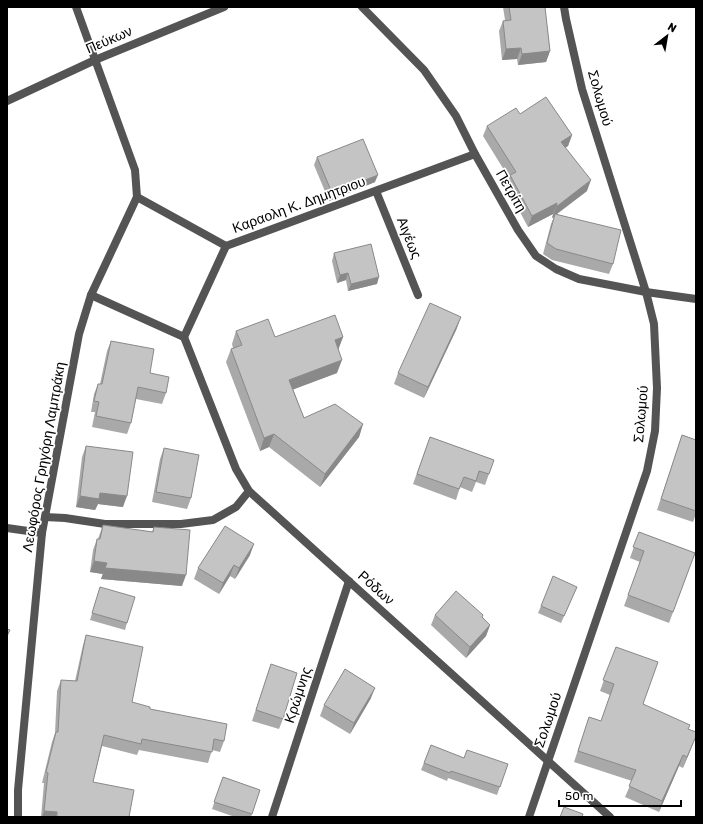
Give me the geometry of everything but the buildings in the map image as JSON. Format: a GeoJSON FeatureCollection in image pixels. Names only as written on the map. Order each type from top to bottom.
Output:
{"type":"FeatureCollection","features":[{"type":"Feature","properties":{"kind":"street"},"geometry":{"type":"LineString","coordinates":[[76,7],[135,170],[137,197],[226,246]]}},
{"type":"Feature","properties":{"kind":"street","name":"Πεύκων"},"geometry":{"type":"LineString","coordinates":[[7,101],[95,60],[224,7]]}},
{"type":"Feature","properties":{"kind":"street","name":"Πετρίτη"},"geometry":{"type":"LineString","coordinates":[[362,7],[424,70],[456,116],[475,154],[518,230],[536,256],[556,269],[579,279],[646,292],[696,299]]}},
{"type":"Feature","properties":{"kind":"street","name":"Σολωμού"},"geometry":{"type":"LineString","coordinates":[[529,817],[645,477],[655,431],[657,388],[654,324],[646,292],[582,89],[564,7]]}},
{"type":"Feature","properties":{"kind":"street","name":"Καραολη Κ. Δημητριου"},"geometry":{"type":"LineString","coordinates":[[184,337],[226,246],[475,154]]}},
{"type":"Feature","properties":{"kind":"street","name":"Αιγέως"},"geometry":{"type":"LineString","coordinates":[[376,191],[418,295]]}},
{"type":"Feature","properties":{"kind":"street","name":"Λεωφόρος Γρηγόρη Λαμπράκη"},"geometry":{"type":"LineString","coordinates":[[18,817],[18,790],[42,533],[79,334],[91,295],[137,197]]}},
{"type":"Feature","properties":{"kind":"street"},"geometry":{"type":"LineString","coordinates":[[91,295],[184,337]]}},
{"type":"Feature","properties":{"kind":"street","name":"Ρόδων"},"geometry":{"type":"LineString","coordinates":[[184,337],[236,470],[250,491],[610,817]]}},
{"type":"Feature","properties":{"kind":"street"},"geometry":{"type":"LineString","coordinates":[[45,517],[65,518],[105,524],[181,524],[213,520],[236,507],[250,491]]}},
{"type":"Feature","properties":{"kind":"street"},"geometry":{"type":"LineString","coordinates":[[7,528],[42,533]]}},
{"type":"Feature","properties":{"kind":"street","name":"Κρώμνης"},"geometry":{"type":"LineString","coordinates":[[272,817],[349,581]]}}]}
